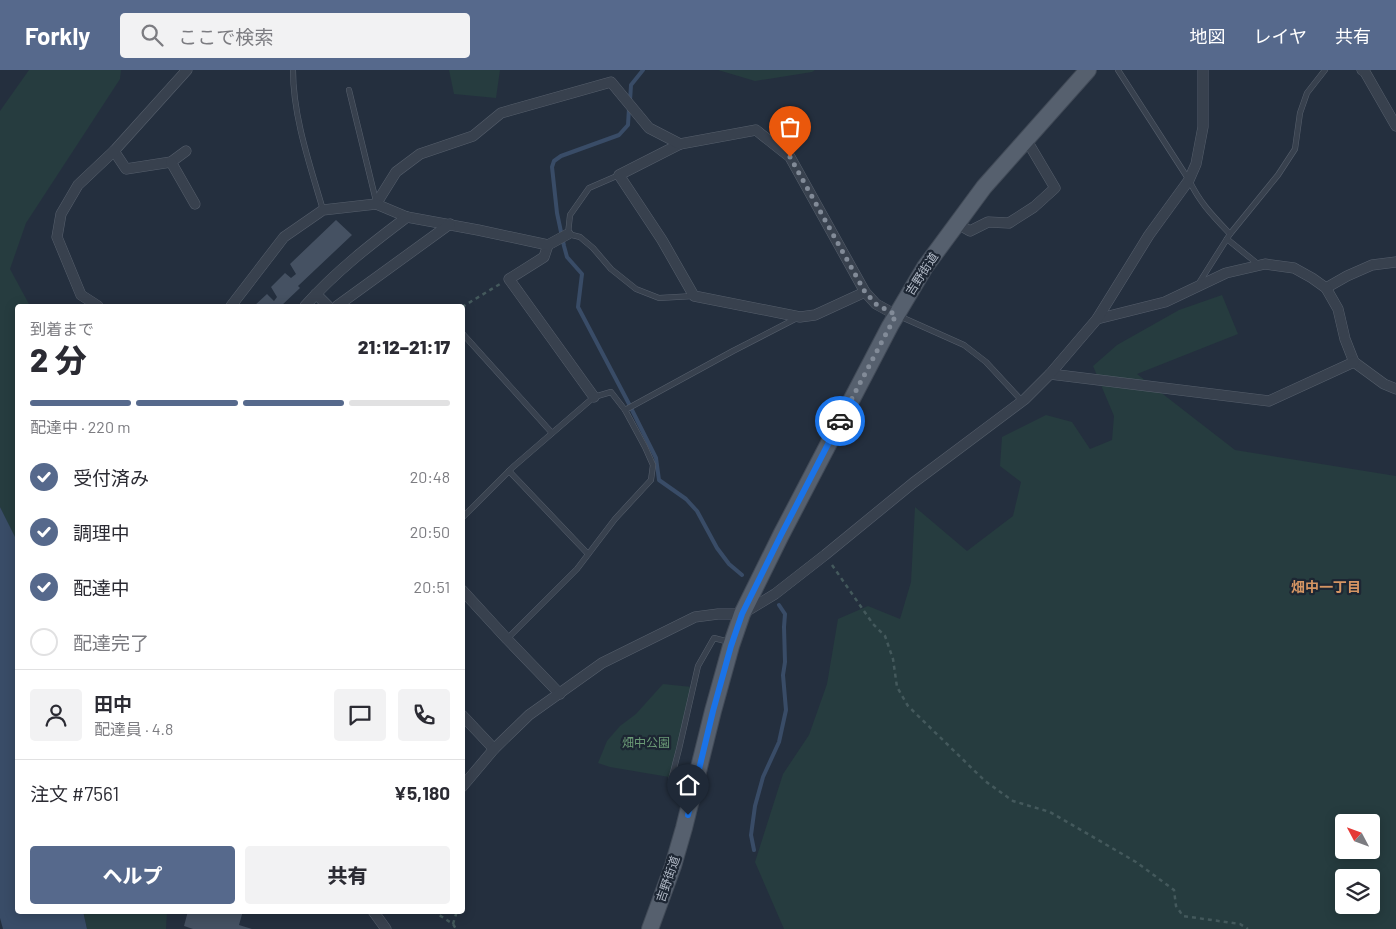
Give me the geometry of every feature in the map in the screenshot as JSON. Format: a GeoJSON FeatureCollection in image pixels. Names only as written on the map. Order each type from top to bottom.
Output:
{"type":"FeatureCollection","features":[{"type":"Feature","properties":{"kind":"main road","name":"吉野街道"},"geometry":{"type":"LineString","coordinates":[[650,929],[673,866],[684,828],[732,643],[742,614],[781,535],[896,315],[926,267],[956,223],[984,187],[1088,70]]}},
{"type":"Feature","properties":{"kind":"street"},"geometry":{"type":"LineString","coordinates":[[95,304],[81,295],[58,237],[61,214],[78,185],[114,151],[187,70]]}},
{"type":"Feature","properties":{"kind":"street"},"geometry":{"type":"LineString","coordinates":[[465,783],[494,749],[529,715],[602,663],[695,617],[718,614],[742,614],[775,594],[987,426],[1022,401],[1050,374],[1097,319],[1149,235],[1189,180],[1196,164],[1203,127],[1204,70]]}},
{"type":"Feature","properties":{"kind":"street"},"geometry":{"type":"LineString","coordinates":[[1365,71],[1396,126]]}},
{"type":"Feature","properties":{"kind":"street"},"geometry":{"type":"LineString","coordinates":[[376,204],[396,172],[420,154],[473,136],[501,113],[611,82],[649,128],[680,144]]}},
{"type":"Feature","properties":{"kind":"street"},"geometry":{"type":"LineString","coordinates":[[865,292],[815,315],[800,317],[694,296],[662,240],[619,175],[680,144],[756,130],[790,157],[865,292],[876,304],[896,315]]}},
{"type":"Feature","properties":{"kind":"street"},"geometry":{"type":"LineString","coordinates":[[956,223],[970,231],[988,222],[1009,223],[1034,207],[1055,188],[1026,139]]}},
{"type":"Feature","properties":{"kind":"street"},"geometry":{"type":"LineString","coordinates":[[114,151],[126,169],[171,162],[186,151]]}},
{"type":"Feature","properties":{"kind":"street"},"geometry":{"type":"LineString","coordinates":[[171,162],[195,204]]}},
{"type":"Feature","properties":{"kind":"street"},"geometry":{"type":"LineString","coordinates":[[233,304],[284,237],[323,210],[376,204],[407,217],[450,224],[548,245],[568,234]]}},
{"type":"Feature","properties":{"kind":"street"},"geometry":{"type":"LineString","coordinates":[[307,304],[360,252],[407,217]]}},
{"type":"Feature","properties":{"kind":"street"},"geometry":{"type":"LineString","coordinates":[[341,304],[450,224]]}},
{"type":"Feature","properties":{"kind":"street"},"geometry":{"type":"LineString","coordinates":[[548,245],[544,257],[509,279],[594,397]]}},
{"type":"Feature","properties":{"kind":"street"},"geometry":{"type":"LineString","coordinates":[[1326,288],[1372,265],[1396,262]]}},
{"type":"Feature","properties":{"kind":"street"},"geometry":{"type":"LineString","coordinates":[[1097,319],[1165,302],[1226,273],[1265,264],[1294,268],[1326,288],[1338,308],[1345,339],[1354,362],[1384,384],[1396,389]]}},
{"type":"Feature","properties":{"kind":"street"},"geometry":{"type":"LineString","coordinates":[[316,294],[326,304]]}},
{"type":"Feature","properties":{"kind":"street"},"geometry":{"type":"LineString","coordinates":[[1050,374],[1269,401],[1354,362]]}},
{"type":"Feature","properties":{"kind":"street"},"geometry":{"type":"LineString","coordinates":[[465,593],[560,694]]}},
{"type":"Feature","properties":{"kind":"street"},"geometry":{"type":"LineString","coordinates":[[465,717],[494,749]]}},
{"type":"Feature","properties":{"kind":"street"},"geometry":{"type":"LineString","coordinates":[[375,914],[386,929]]}},
{"type":"Feature","properties":{"kind":"lane"},"geometry":{"type":"LineString","coordinates":[[294,70],[293,86],[302,135],[323,210]]}},
{"type":"Feature","properties":{"kind":"lane"},"geometry":{"type":"LineString","coordinates":[[1118,70],[1208,212],[1229,236],[1260,265]]}},
{"type":"Feature","properties":{"kind":"lane"},"geometry":{"type":"LineString","coordinates":[[1197,287],[1229,236],[1278,175],[1295,149],[1300,113],[1307,93],[1325,70]]}},
{"type":"Feature","properties":{"kind":"lane"},"geometry":{"type":"LineString","coordinates":[[348,90],[376,204]]}},
{"type":"Feature","properties":{"kind":"lane"},"geometry":{"type":"LineString","coordinates":[[619,175],[589,188],[570,215],[568,234],[580,237],[593,248],[611,269],[636,289],[658,298],[694,296]]}},
{"type":"Feature","properties":{"kind":"lane"},"geometry":{"type":"LineString","coordinates":[[896,315],[964,345],[986,362],[1022,401]]}},
{"type":"Feature","properties":{"kind":"lane"},"geometry":{"type":"LineString","coordinates":[[625,410],[800,317]]}},
{"type":"Feature","properties":{"kind":"lane"},"geometry":{"type":"LineString","coordinates":[[465,336],[552,433]]}},
{"type":"Feature","properties":{"kind":"lane"},"geometry":{"type":"LineString","coordinates":[[465,515],[509,471],[594,397],[611,392],[625,410],[653,465],[651,480],[614,519],[577,569],[507,639]]}},
{"type":"Feature","properties":{"kind":"lane"},"geometry":{"type":"LineString","coordinates":[[509,471],[588,554]]}},
{"type":"Feature","properties":{"kind":"lane"},"geometry":{"type":"LineString","coordinates":[[671,780],[698,666],[714,638],[732,643]]}},
{"type":"Feature","properties":{"kind":"path"},"geometry":{"type":"LineString","coordinates":[[465,305],[509,279]]}},
{"type":"Feature","properties":{"kind":"path"},"geometry":{"type":"LineString","coordinates":[[825,555],[873,624],[885,636],[893,659],[897,687],[908,706],[985,781],[1013,800],[1050,812],[1136,862],[1174,890],[1176,906],[1183,916],[1240,924],[1248,929]]}},
{"type":"Feature","properties":{"kind":"path"},"geometry":{"type":"LineString","coordinates":[[438,914],[453,924],[456,929]]}},
{"type":"Feature","properties":{"kind":"path"},"geometry":{"type":"LineString","coordinates":[[453,924],[456,914]]}},
{"type":"Feature","properties":{"kind":"green space"},"geometry":{"type":"Polygon","coordinates":[[[29,70],[121,70],[120,79],[26,223],[10,269],[29,304],[15,304],[15,539],[0,507],[0,111],[29,70]]]}},
{"type":"Feature","properties":{"kind":"green space"},"geometry":{"type":"Polygon","coordinates":[[[449,70],[500,70],[496,98],[454,94],[449,70]]]}},
{"type":"Feature","properties":{"kind":"green space"},"geometry":{"type":"Polygon","coordinates":[[[718,70],[815,70],[755,81],[718,70]]]}},
{"type":"Feature","properties":{"kind":"green space"},"geometry":{"type":"Polygon","coordinates":[[[1222,295],[1238,334],[1137,374],[1235,450],[1396,476],[1396,929],[784,929],[755,862],[783,774],[809,735],[827,684],[838,619],[868,606],[900,619],[911,582],[915,507],[967,551],[1013,516],[1021,482],[1000,466],[1002,437],[1046,415],[1072,422],[1090,449],[1112,440],[1114,416],[1093,366],[1117,345],[1179,310],[1222,295]]]}},
{"type":"Feature","properties":{"kind":"green space","name":"畑中公園"},"geometry":{"type":"Polygon","coordinates":[[[663,684],[692,687],[669,777],[610,767],[598,763],[607,741],[620,726],[636,714],[663,684]]]}},
{"type":"Feature","properties":{"kind":"green space"},"geometry":{"type":"Polygon","coordinates":[[[84,914],[167,914],[166,929],[87,929],[84,914]]]}},
{"type":"Feature","properties":{"kind":"water"},"geometry":{"type":"Polygon","coordinates":[[[0,507],[15,537],[15,914],[84,914],[87,929],[3,929],[0,918],[0,507]]]}},
{"type":"Feature","properties":{"kind":"building"},"geometry":{"type":"Polygon","coordinates":[[[336,220],[352,235],[298,286],[300,288],[283,304],[256,304],[267,294],[274,301],[277,297],[271,287],[285,273],[291,278],[296,274],[290,264],[336,220]]]}},
{"type":"Feature","properties":{"kind":"building"},"geometry":{"type":"Polygon","coordinates":[[[187,914],[242,914],[239,925],[252,929],[193,929],[184,926],[187,914]]]}},
{"type":"Feature","properties":{"kind":"waterway"},"geometry":{"type":"LineString","coordinates":[[630,101],[631,85],[643,70]]}},
{"type":"Feature","properties":{"kind":"waterway"},"geometry":{"type":"LineString","coordinates":[[629,108],[628,125],[619,135],[561,156],[554,161],[552,167],[557,213],[567,257],[582,274],[578,307],[656,458],[659,480],[686,499],[697,511],[717,548],[729,564],[742,575]]}},
{"type":"Feature","properties":{"kind":"waterway"},"geometry":{"type":"LineString","coordinates":[[754,850],[751,835],[755,806],[763,777],[779,742],[786,710],[783,675],[785,662],[785,614],[779,605]]}},
{"type":"Feature","properties":{"kind":"way so far"},"geometry":{"type":"LineString","coordinates":[[790,157],[865,292],[876,304],[896,315],[840,421]]}},
{"type":"Feature","properties":{"kind":"district","name":"畑中一丁目"},"geometry":{"type":"Point","coordinates":[1326,587]}},
{"type":"Feature","properties":{"kind":"route"},"geometry":{"type":"LineString","coordinates":[[688,815],[713,711],[742,614],[840,421]]}}]}
